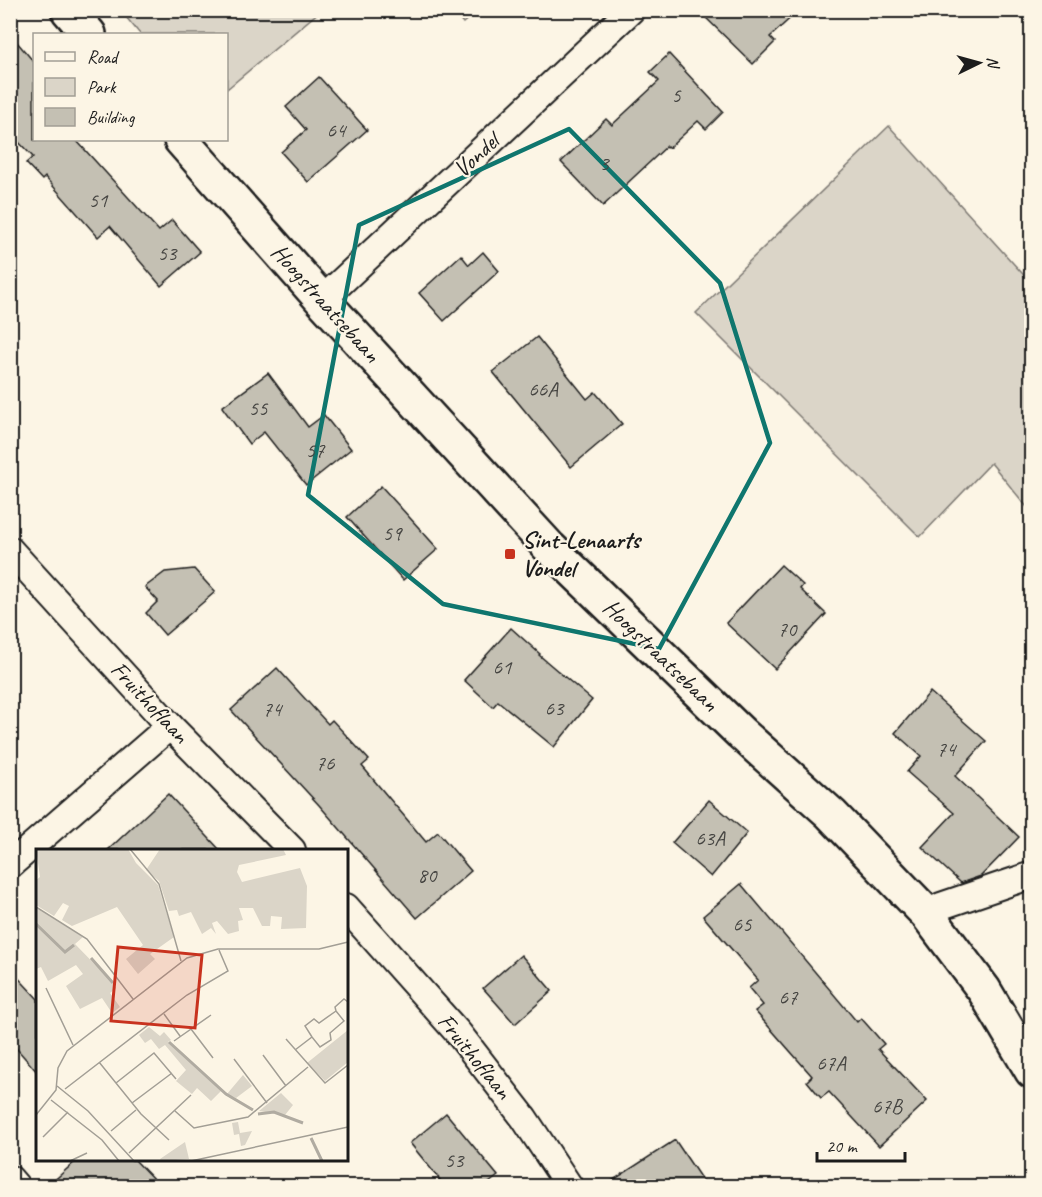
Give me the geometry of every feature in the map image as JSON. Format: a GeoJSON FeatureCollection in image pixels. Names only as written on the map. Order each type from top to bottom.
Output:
{"type":"FeatureCollection","features":[{"type":"Feature","properties":{"kind":"main road"},"geometry":{"type":"LineString","coordinates":[[68,10],[88,33]]}},
{"type":"Feature","properties":{"kind":"main road","name":"Hoogstraatsebaan"},"geometry":{"type":"LineString","coordinates":[[182,141],[322,300],[550,548],[741,733],[831,814],[927,914],[984,990],[1032,1071]]}},
{"type":"Feature","properties":{"kind":"street","name":"Vondel"},"geometry":{"type":"LineString","coordinates":[[322,300],[631,10]]}},
{"type":"Feature","properties":{"kind":"street","name":"Fruithoflaan"},"geometry":{"type":"LineString","coordinates":[[10,550],[170,726],[291,849]]}},
{"type":"Feature","properties":{"kind":"street"},"geometry":{"type":"LineString","coordinates":[[10,865],[170,726]]}},
{"type":"Feature","properties":{"kind":"street"},"geometry":{"type":"LineString","coordinates":[[927,914],[941,906],[1032,875]]}},
{"type":"Feature","properties":{"kind":"street","name":"Fruithoflaan"},"geometry":{"type":"LineString","coordinates":[[348,909],[459,1034],[524,1118],[569,1186]]}},
{"type":"Feature","properties":{"kind":"street"},"geometry":{"type":"LineString","coordinates":[[10,1179],[16,1186]]}},
{"type":"Feature","properties":{"kind":"highlighted area"},"geometry":{"type":"Polygon","coordinates":[[[569,129],[720,283],[770,443],[659,649],[443,604],[308,495],[359,225],[569,129]]]}},
{"type":"Feature","properties":{"kind":"green space"},"geometry":{"type":"Polygon","coordinates":[[[121,11],[320,11],[228,88],[228,33],[139,33],[121,11]]]}},
{"type":"Feature","properties":{"kind":"green space"},"geometry":{"type":"Polygon","coordinates":[[[453,11],[477,11],[463,23],[453,11]]]}},
{"type":"Feature","properties":{"kind":"green space"},"geometry":{"type":"Polygon","coordinates":[[[889,126],[1031,283],[1031,512],[991,463],[920,537],[696,313],[889,126]]]}},
{"type":"Feature","properties":{"kind":"building"},"geometry":{"type":"Polygon","coordinates":[[[698,10],[799,10],[770,37],[775,42],[753,64],[698,10]]]}},
{"type":"Feature","properties":{"kind":"building"},"geometry":{"type":"Polygon","coordinates":[[[10,34],[33,61],[33,141],[77,141],[159,231],[172,220],[200,252],[161,286],[110,226],[98,237],[45,177],[42,180],[26,163],[33,157],[10,133],[10,34]]]}},
{"type":"Feature","properties":{"kind":"building"},"geometry":{"type":"Polygon","coordinates":[[[669,54],[723,112],[706,129],[698,121],[669,148],[667,146],[603,206],[561,162],[606,119],[612,125],[659,81],[650,72],[669,54]]]}},
{"type":"Feature","properties":{"kind":"building"},"geometry":{"type":"Polygon","coordinates":[[[319,77],[367,130],[308,182],[281,152],[306,130],[286,107],[319,77]]]}},
{"type":"Feature","properties":{"kind":"building"},"geometry":{"type":"Polygon","coordinates":[[[483,252],[499,271],[444,321],[419,293],[461,255],[469,265],[483,252]]]}},
{"type":"Feature","properties":{"kind":"building"},"geometry":{"type":"Polygon","coordinates":[[[537,337],[587,399],[595,392],[622,424],[571,467],[493,372],[537,337]]]}},
{"type":"Feature","properties":{"kind":"building"},"geometry":{"type":"Polygon","coordinates":[[[268,373],[308,427],[324,415],[351,449],[306,485],[264,432],[249,444],[222,407],[268,373]]]}},
{"type":"Feature","properties":{"kind":"building"},"geometry":{"type":"Polygon","coordinates":[[[381,486],[438,549],[403,580],[347,517],[381,486]]]}},
{"type":"Feature","properties":{"kind":"building"},"geometry":{"type":"Polygon","coordinates":[[[781,565],[803,585],[800,589],[826,614],[775,669],[726,623],[781,565]]]}},
{"type":"Feature","properties":{"kind":"building"},"geometry":{"type":"Polygon","coordinates":[[[194,569],[215,592],[165,635],[146,613],[158,601],[145,587],[165,572],[194,569]]]}},
{"type":"Feature","properties":{"kind":"building"},"geometry":{"type":"Polygon","coordinates":[[[511,628],[592,700],[554,747],[498,701],[493,707],[464,680],[511,628]]]}},
{"type":"Feature","properties":{"kind":"building"},"geometry":{"type":"Polygon","coordinates":[[[277,668],[328,724],[332,720],[369,760],[362,766],[426,842],[438,832],[471,871],[417,918],[319,805],[231,710],[277,668]]]}},
{"type":"Feature","properties":{"kind":"building"},"geometry":{"type":"Polygon","coordinates":[[[930,692],[986,741],[955,776],[1019,837],[981,876],[961,883],[922,847],[954,813],[907,772],[921,756],[895,733],[930,692]]]}},
{"type":"Feature","properties":{"kind":"building"},"geometry":{"type":"Polygon","coordinates":[[[168,794],[219,849],[109,849],[168,794]]]}},
{"type":"Feature","properties":{"kind":"building"},"geometry":{"type":"Polygon","coordinates":[[[709,800],[747,833],[711,877],[672,843],[709,800]]]}},
{"type":"Feature","properties":{"kind":"building"},"geometry":{"type":"Polygon","coordinates":[[[741,884],[857,1022],[861,1018],[884,1044],[878,1049],[927,1101],[879,1146],[829,1092],[821,1098],[807,1081],[812,1076],[755,1011],[763,1005],[749,988],[758,980],[703,916],[741,884]]]}},
{"type":"Feature","properties":{"kind":"building"},"geometry":{"type":"Polygon","coordinates":[[[521,955],[552,991],[515,1024],[483,988],[521,955]]]}},
{"type":"Feature","properties":{"kind":"building"},"geometry":{"type":"Polygon","coordinates":[[[10,969],[36,997],[36,1071],[10,1041],[10,969]]]}},
{"type":"Feature","properties":{"kind":"building"},"geometry":{"type":"Polygon","coordinates":[[[446,1113],[498,1176],[485,1186],[445,1186],[410,1143],[446,1113]]]}},
{"type":"Feature","properties":{"kind":"building"},"geometry":{"type":"Polygon","coordinates":[[[675,1140],[706,1186],[604,1186],[675,1140]]]}},
{"type":"Feature","properties":{"kind":"building"},"geometry":{"type":"Polygon","coordinates":[[[76,1161],[136,1161],[160,1186],[48,1186],[76,1161]]]}},
{"type":"Feature","properties":{"kind":"place","name":"Sint-Lenaarts Vondel"},"geometry":{"type":"Point","coordinates":[510,554]}}]}
